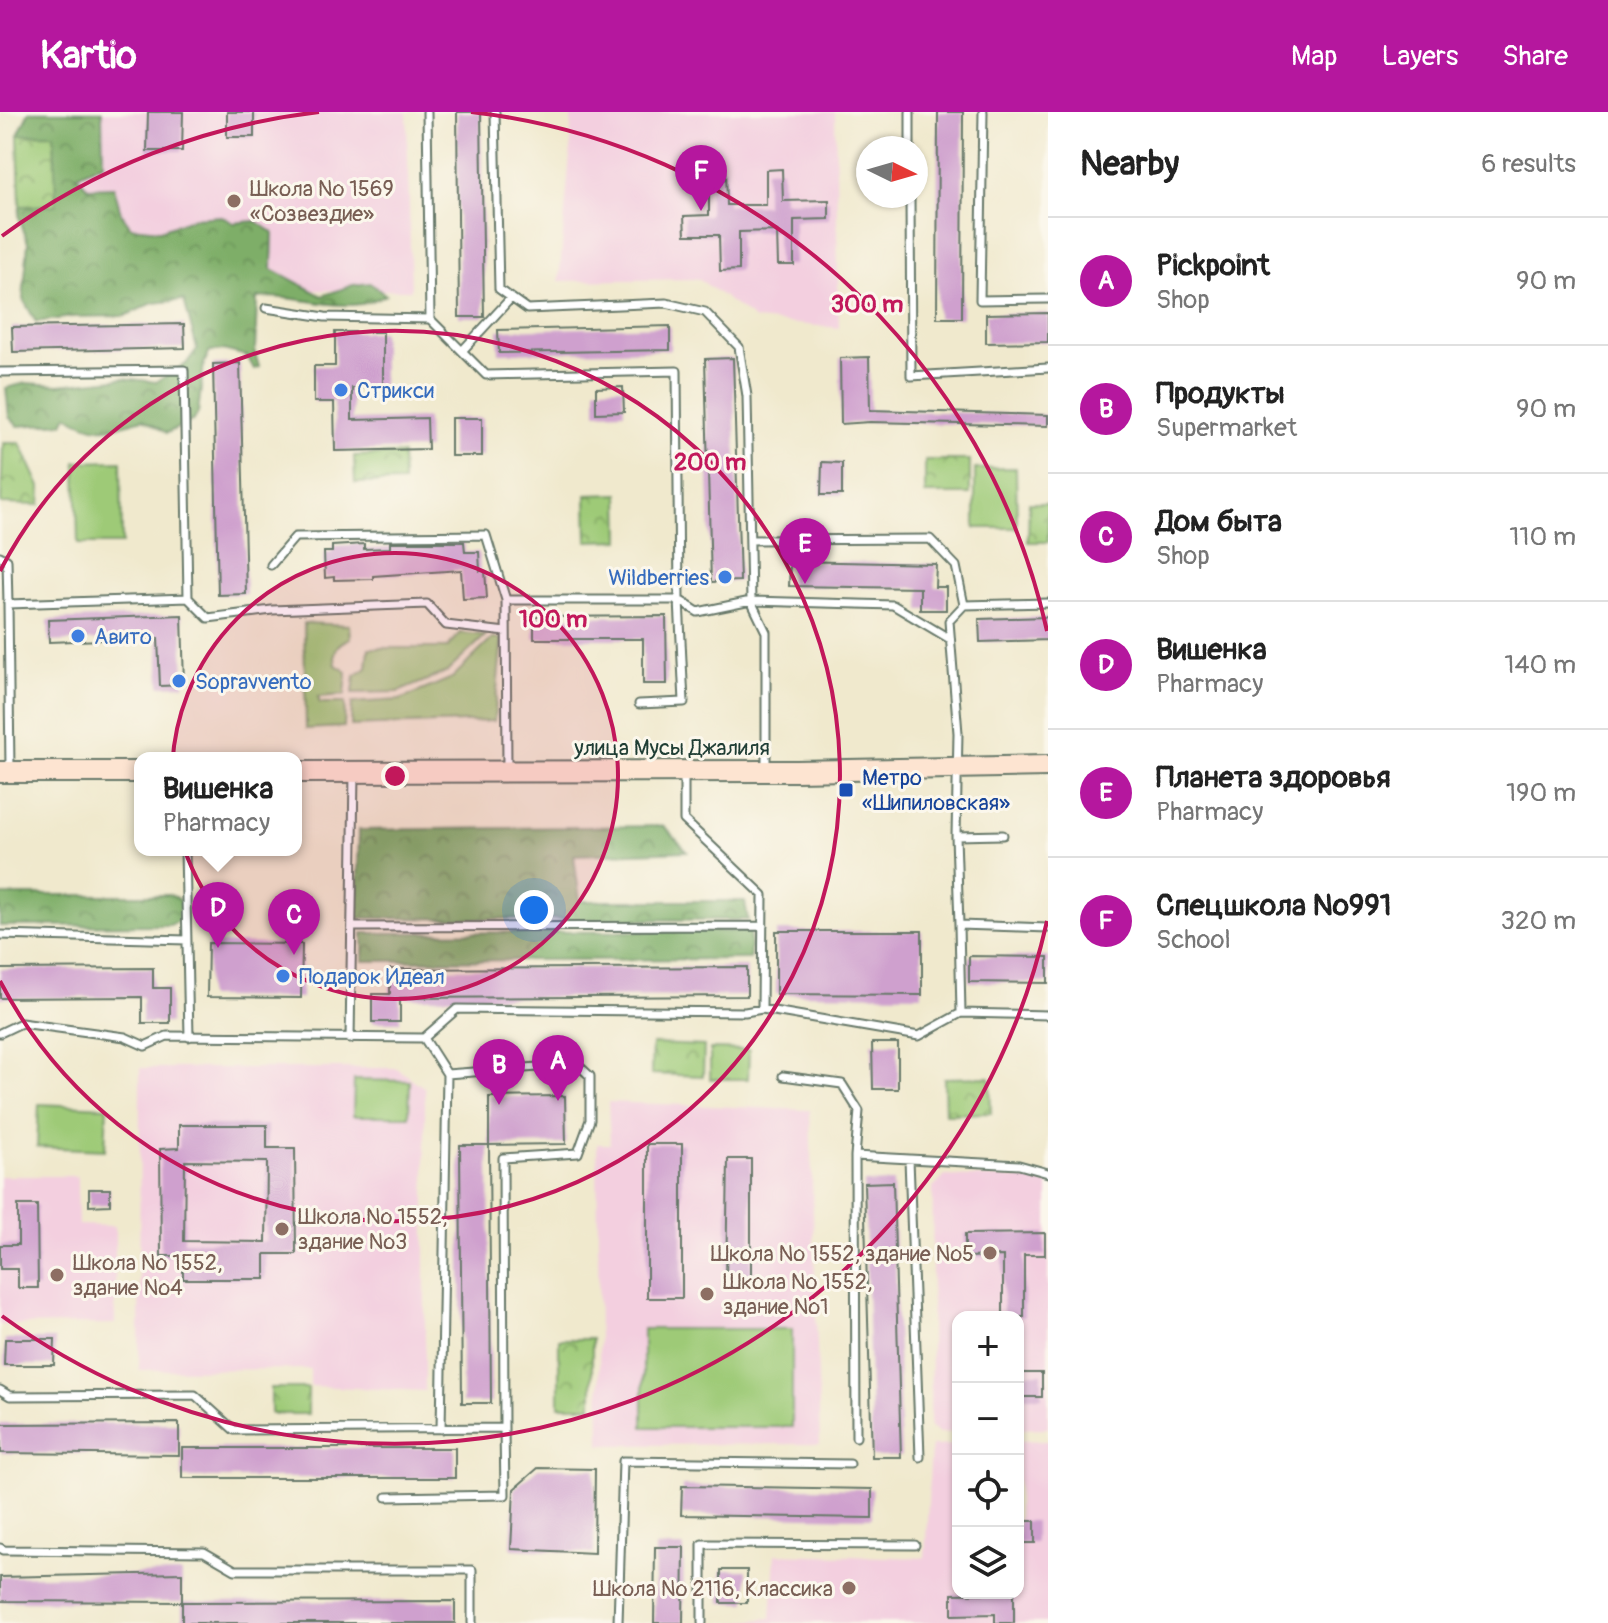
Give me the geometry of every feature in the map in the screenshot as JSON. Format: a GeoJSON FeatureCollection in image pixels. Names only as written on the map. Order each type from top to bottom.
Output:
{"type":"FeatureCollection","features":[{"type":"Feature","properties":{"kind":"main road","name":"улица Мусы Джалиля"},"geometry":{"type":"LineString","coordinates":[[302,772],[766,771],[1048,766]]}},
{"type":"Feature","properties":{"kind":"main road"},"geometry":{"type":"LineString","coordinates":[[5,772],[134,772]]}},
{"type":"Feature","properties":{"kind":"lane"},"geometry":{"type":"LineString","coordinates":[[427,112],[430,319]]}},
{"type":"Feature","properties":{"kind":"lane"},"geometry":{"type":"LineString","coordinates":[[495,112],[499,289],[527,309],[666,303],[705,312],[739,347],[747,396],[751,601],[766,632],[766,771]]}},
{"type":"Feature","properties":{"kind":"lane"},"geometry":{"type":"LineString","coordinates":[[910,112],[910,136]]}},
{"type":"Feature","properties":{"kind":"lane"},"geometry":{"type":"LineString","coordinates":[[983,112],[980,300],[1048,299]]}},
{"type":"Feature","properties":{"kind":"lane"},"geometry":{"type":"LineString","coordinates":[[910,208],[911,376],[1048,368]]}},
{"type":"Feature","properties":{"kind":"lane"},"geometry":{"type":"LineString","coordinates":[[462,351],[511,298]]}},
{"type":"Feature","properties":{"kind":"lane"},"geometry":{"type":"LineString","coordinates":[[266,308],[325,317],[430,319],[486,375],[677,371],[679,600],[684,702],[639,704]]}},
{"type":"Feature","properties":{"kind":"lane"},"geometry":{"type":"LineString","coordinates":[[0,372],[184,370],[188,598],[208,618],[272,610],[427,604],[446,625],[506,632]]}},
{"type":"Feature","properties":{"kind":"lane"},"geometry":{"type":"LineString","coordinates":[[271,565],[295,537],[486,535],[506,600],[507,772]]}},
{"type":"Feature","properties":{"kind":"lane"},"geometry":{"type":"LineString","coordinates":[[750,540],[930,539],[956,566],[964,605]]}},
{"type":"Feature","properties":{"kind":"lane"},"geometry":{"type":"LineString","coordinates":[[0,556],[7,560],[5,772]]}},
{"type":"Feature","properties":{"kind":"lane"},"geometry":{"type":"LineString","coordinates":[[8,604],[188,598]]}},
{"type":"Feature","properties":{"kind":"lane"},"geometry":{"type":"LineString","coordinates":[[506,600],[679,600],[698,612],[751,601],[893,605],[950,639]]}},
{"type":"Feature","properties":{"kind":"lane"},"geometry":{"type":"LineString","coordinates":[[961,1013],[956,836],[958,733],[949,621],[964,605],[1048,603]]}},
{"type":"Feature","properties":{"kind":"lane"},"geometry":{"type":"LineString","coordinates":[[683,770],[684,820],[763,895],[762,1009]]}},
{"type":"Feature","properties":{"kind":"lane"},"geometry":{"type":"LineString","coordinates":[[350,1039],[354,771]]}},
{"type":"Feature","properties":{"kind":"lane"},"geometry":{"type":"LineString","coordinates":[[956,836],[1003,835]]}},
{"type":"Feature","properties":{"kind":"lane"},"geometry":{"type":"LineString","coordinates":[[185,856],[189,1037]]}},
{"type":"Feature","properties":{"kind":"lane"},"geometry":{"type":"LineString","coordinates":[[959,925],[1048,928]]}},
{"type":"Feature","properties":{"kind":"lane"},"geometry":{"type":"LineString","coordinates":[[352,927],[763,926]]}},
{"type":"Feature","properties":{"kind":"lane"},"geometry":{"type":"LineString","coordinates":[[0,935],[187,940]]}},
{"type":"Feature","properties":{"kind":"lane"},"geometry":{"type":"LineString","coordinates":[[0,1033],[21,1023],[125,1037],[145,1046],[167,1036],[424,1038],[457,1009],[745,1012],[762,1009],[919,1036],[961,1013],[1048,1015]]}},
{"type":"Feature","properties":{"kind":"lane"},"geometry":{"type":"LineString","coordinates":[[424,1038],[447,1074],[441,1429]]}},
{"type":"Feature","properties":{"kind":"lane"},"geometry":{"type":"LineString","coordinates":[[387,1497],[505,1495],[503,1158],[578,1153],[590,1120],[590,1076],[577,1064],[447,1074]]}},
{"type":"Feature","properties":{"kind":"lane"},"geometry":{"type":"LineString","coordinates":[[783,1076],[842,1084],[859,1111],[855,1156],[856,1437]]}},
{"type":"Feature","properties":{"kind":"lane"},"geometry":{"type":"LineString","coordinates":[[855,1156],[1019,1165],[1048,1173]]}},
{"type":"Feature","properties":{"kind":"lane"},"geometry":{"type":"LineString","coordinates":[[909,1159],[920,1457]]}},
{"type":"Feature","properties":{"kind":"lane"},"geometry":{"type":"LineString","coordinates":[[0,1390],[10,1396],[195,1395],[234,1430],[504,1428]]}},
{"type":"Feature","properties":{"kind":"lane"},"geometry":{"type":"LineString","coordinates":[[618,1623],[623,1461],[850,1464]]}},
{"type":"Feature","properties":{"kind":"lane"},"geometry":{"type":"LineString","coordinates":[[702,1623],[702,1544],[915,1545]]}},
{"type":"Feature","properties":{"kind":"lane"},"geometry":{"type":"LineString","coordinates":[[0,1548],[204,1552],[235,1570],[472,1570],[472,1623]]}},
{"type":"Feature","properties":{"kind":"shaded area","name":"Школа № 1569 «Созвездие»"},"geometry":{"type":"Polygon","coordinates":[[[58,112],[407,112],[411,290],[61,291],[58,112]]]}},
{"type":"Feature","properties":{"kind":"shaded area"},"geometry":{"type":"Polygon","coordinates":[[[571,112],[835,112],[839,328],[755,320],[699,279],[559,281],[571,112]]]}},
{"type":"Feature","properties":{"kind":"shaded area","name":"Школа № 1552, здание №3"},"geometry":{"type":"Polygon","coordinates":[[[140,1068],[397,1068],[425,1088],[425,1391],[310,1386],[310,1369],[139,1370],[140,1068]]]}},
{"type":"Feature","properties":{"kind":"shaded area","name":"Школа № 1552, здание №1"},"geometry":{"type":"Polygon","coordinates":[[[608,1102],[810,1110],[820,1444],[600,1445],[597,1144],[610,1144],[608,1102]]]}},
{"type":"Feature","properties":{"kind":"shaded area","name":"Школа № 1552, здание №4"},"geometry":{"type":"Polygon","coordinates":[[[0,1176],[77,1176],[78,1225],[115,1226],[115,1324],[0,1325],[0,1176]]]}},
{"type":"Feature","properties":{"kind":"shaded area","name":"Школа № 1552, здание №5"},"geometry":{"type":"Polygon","coordinates":[[[945,1176],[1043,1179],[1043,1183],[1048,1183],[1048,1428],[1024,1429],[1024,1311],[952,1311],[952,1432],[939,1433],[930,1428],[933,1188],[945,1176]]]}},
{"type":"Feature","properties":{"kind":"shaded area"},"geometry":{"type":"Polygon","coordinates":[[[1048,1440],[1048,1623],[729,1623],[771,1618],[775,1554],[925,1558],[931,1446],[952,1445],[952,1599],[1024,1599],[1024,1441],[1048,1440]]]}},
{"type":"Feature","properties":{"kind":"green space"},"geometry":{"type":"Polygon","coordinates":[[[29,112],[102,112],[103,163],[77,175],[88,188],[114,187],[121,213],[131,227],[160,230],[194,218],[222,216],[233,223],[255,221],[273,232],[272,269],[322,296],[353,285],[370,283],[386,295],[349,305],[257,298],[255,353],[259,367],[254,369],[247,356],[223,350],[210,351],[204,363],[198,413],[194,420],[167,433],[143,419],[96,428],[67,415],[63,423],[18,426],[9,417],[6,388],[26,383],[59,385],[124,378],[156,382],[186,364],[197,349],[184,300],[153,303],[125,316],[72,317],[36,322],[23,299],[28,243],[19,217],[20,206],[56,205],[54,134],[18,135],[29,112]]]}},
{"type":"Feature","properties":{"kind":"green space"},"geometry":{"type":"Polygon","coordinates":[[[54,134],[56,205],[20,206],[18,135],[54,134]]]}},
{"type":"Feature","properties":{"kind":"green space"},"geometry":{"type":"Polygon","coordinates":[[[3,443],[20,443],[41,489],[40,505],[1,504],[3,443]]]}},
{"type":"Feature","properties":{"kind":"green space"},"geometry":{"type":"Polygon","coordinates":[[[402,454],[403,482],[355,483],[354,456],[402,454]]]}},
{"type":"Feature","properties":{"kind":"green space"},"geometry":{"type":"Polygon","coordinates":[[[925,460],[970,460],[970,494],[925,494],[925,460]]]}},
{"type":"Feature","properties":{"kind":"green space"},"geometry":{"type":"Polygon","coordinates":[[[121,461],[122,544],[78,544],[76,462],[121,461]]]}},
{"type":"Feature","properties":{"kind":"green space"},"geometry":{"type":"Polygon","coordinates":[[[1016,468],[1017,528],[975,528],[975,469],[1016,468]]]}},
{"type":"Feature","properties":{"kind":"green space"},"geometry":{"type":"Polygon","coordinates":[[[619,494],[620,540],[587,541],[586,495],[619,494]]]}},
{"type":"Feature","properties":{"kind":"green space"},"geometry":{"type":"Polygon","coordinates":[[[1029,503],[1048,503],[1048,542],[1028,542],[1029,503]]]}},
{"type":"Feature","properties":{"kind":"green space"},"geometry":{"type":"Polygon","coordinates":[[[304,623],[349,625],[350,638],[339,645],[335,655],[336,665],[347,672],[345,695],[318,697],[320,703],[345,703],[344,727],[306,729],[304,623]]]}},
{"type":"Feature","properties":{"kind":"green space"},"geometry":{"type":"Polygon","coordinates":[[[460,633],[486,635],[447,672],[398,692],[353,693],[355,676],[367,668],[369,648],[447,648],[460,633]]]}},
{"type":"Feature","properties":{"kind":"green space"},"geometry":{"type":"Polygon","coordinates":[[[492,639],[502,639],[494,721],[351,726],[352,703],[400,700],[452,678],[492,639]]]}},
{"type":"Feature","properties":{"kind":"green space"},"geometry":{"type":"Polygon","coordinates":[[[664,826],[687,851],[574,855],[580,901],[745,901],[748,920],[357,918],[359,830],[664,826]]]}},
{"type":"Feature","properties":{"kind":"green space"},"geometry":{"type":"Polygon","coordinates":[[[0,895],[169,895],[180,901],[183,910],[180,919],[169,925],[0,926],[0,895]]]}},
{"type":"Feature","properties":{"kind":"green space"},"geometry":{"type":"Polygon","coordinates":[[[750,931],[750,959],[363,961],[363,933],[750,931]]]}},
{"type":"Feature","properties":{"kind":"green space"},"geometry":{"type":"Polygon","coordinates":[[[652,1044],[704,1046],[703,1076],[651,1074],[652,1044]]]}},
{"type":"Feature","properties":{"kind":"green space"},"geometry":{"type":"Polygon","coordinates":[[[710,1049],[749,1050],[748,1079],[710,1079],[710,1049]]]}},
{"type":"Feature","properties":{"kind":"green space"},"geometry":{"type":"Polygon","coordinates":[[[990,1077],[991,1113],[945,1114],[944,1078],[990,1077]]]}},
{"type":"Feature","properties":{"kind":"green space"},"geometry":{"type":"Polygon","coordinates":[[[354,1080],[410,1081],[409,1116],[353,1116],[354,1080]]]}},
{"type":"Feature","properties":{"kind":"green space"},"geometry":{"type":"Polygon","coordinates":[[[39,1104],[107,1107],[105,1150],[37,1147],[39,1104]]]}},
{"type":"Feature","properties":{"kind":"green space"},"geometry":{"type":"Polygon","coordinates":[[[643,1329],[792,1329],[792,1427],[643,1427],[643,1329]]]}},
{"type":"Feature","properties":{"kind":"green space"},"geometry":{"type":"Polygon","coordinates":[[[559,1339],[592,1339],[592,1406],[559,1406],[559,1339]]]}},
{"type":"Feature","properties":{"kind":"green space"},"geometry":{"type":"Polygon","coordinates":[[[271,1388],[308,1388],[308,1414],[271,1414],[271,1388]]]}},
{"type":"Feature","properties":{"kind":"building"},"geometry":{"type":"Polygon","coordinates":[[[148,112],[183,112],[182,151],[147,151],[148,112]]]}},
{"type":"Feature","properties":{"kind":"building"},"geometry":{"type":"Polygon","coordinates":[[[227,112],[254,112],[254,137],[227,137],[227,112]]]}},
{"type":"Feature","properties":{"kind":"building"},"geometry":{"type":"Polygon","coordinates":[[[457,112],[481,112],[484,317],[459,317],[457,112]]]}},
{"type":"Feature","properties":{"kind":"building"},"geometry":{"type":"Polygon","coordinates":[[[938,112],[963,112],[962,318],[937,318],[938,112]]]}},
{"type":"Feature","properties":{"kind":"building"},"geometry":{"type":"Polygon","coordinates":[[[709,168],[726,168],[727,205],[766,205],[766,170],[782,169],[783,201],[829,200],[829,219],[794,220],[794,265],[778,265],[777,231],[739,232],[739,270],[720,271],[719,235],[685,235],[684,216],[709,215],[709,168]]]}},
{"type":"Feature","properties":{"kind":"building"},"geometry":{"type":"Polygon","coordinates":[[[1048,313],[1048,342],[986,343],[986,314],[1048,313]]]}},
{"type":"Feature","properties":{"kind":"building"},"geometry":{"type":"Polygon","coordinates":[[[184,324],[185,348],[13,352],[12,327],[184,324]]]}},
{"type":"Feature","properties":{"kind":"building"},"geometry":{"type":"Polygon","coordinates":[[[670,326],[670,350],[499,353],[498,330],[670,326]]]}},
{"type":"Feature","properties":{"kind":"building"},"geometry":{"type":"Polygon","coordinates":[[[335,332],[383,332],[383,388],[352,388],[352,420],[427,418],[428,449],[335,451],[334,402],[314,402],[314,366],[335,366],[335,332]]]}},
{"type":"Feature","properties":{"kind":"building"},"geometry":{"type":"Polygon","coordinates":[[[869,357],[870,410],[1048,415],[1048,426],[841,424],[840,358],[869,357]]]}},
{"type":"Feature","properties":{"kind":"building"},"geometry":{"type":"Polygon","coordinates":[[[733,358],[740,581],[711,582],[705,359],[733,358]]]}},
{"type":"Feature","properties":{"kind":"building"},"geometry":{"type":"Polygon","coordinates":[[[240,363],[246,594],[218,595],[213,364],[240,363]]]}},
{"type":"Feature","properties":{"kind":"building"},"geometry":{"type":"Polygon","coordinates":[[[623,387],[624,412],[596,413],[596,388],[623,387]]]}},
{"type":"Feature","properties":{"kind":"building"},"geometry":{"type":"Polygon","coordinates":[[[451,418],[482,418],[482,456],[451,456],[451,418]]]}},
{"type":"Feature","properties":{"kind":"building"},"geometry":{"type":"Polygon","coordinates":[[[822,462],[842,463],[842,495],[821,495],[822,462]]]}},
{"type":"Feature","properties":{"kind":"building"},"geometry":{"type":"Polygon","coordinates":[[[390,542],[464,542],[465,552],[479,552],[480,571],[485,571],[487,598],[463,599],[461,570],[373,576],[373,579],[325,578],[324,552],[332,552],[332,546],[364,544],[364,549],[390,548],[390,542]]]}},
{"type":"Feature","properties":{"kind":"building"},"geometry":{"type":"Polygon","coordinates":[[[790,561],[936,564],[935,587],[946,587],[946,610],[920,610],[920,588],[789,586],[790,561]]]}},
{"type":"Feature","properties":{"kind":"building"},"geometry":{"type":"Polygon","coordinates":[[[182,615],[184,685],[160,686],[158,638],[49,642],[48,620],[182,615]]]}},
{"type":"Feature","properties":{"kind":"building"},"geometry":{"type":"Polygon","coordinates":[[[666,616],[667,684],[643,684],[643,639],[534,639],[534,617],[666,616]]]}},
{"type":"Feature","properties":{"kind":"building"},"geometry":{"type":"Polygon","coordinates":[[[1048,617],[1048,640],[980,642],[979,619],[1048,617]]]}},
{"type":"Feature","properties":{"kind":"building"},"geometry":{"type":"Polygon","coordinates":[[[776,931],[922,931],[922,995],[776,994],[776,931]]]}},
{"type":"Feature","properties":{"kind":"building"},"geometry":{"type":"Polygon","coordinates":[[[208,943],[302,944],[301,998],[207,997],[208,943]]]}},
{"type":"Feature","properties":{"kind":"building"},"geometry":{"type":"Polygon","coordinates":[[[969,956],[1048,957],[1048,983],[969,982],[969,956]]]}},
{"type":"Feature","properties":{"kind":"building"},"geometry":{"type":"Polygon","coordinates":[[[747,967],[747,996],[400,998],[400,1022],[372,1022],[372,994],[390,994],[390,969],[747,967]]]}},
{"type":"Feature","properties":{"kind":"building"},"geometry":{"type":"Polygon","coordinates":[[[153,968],[153,988],[170,988],[170,1023],[142,1023],[142,997],[0,998],[0,969],[153,968]]]}},
{"type":"Feature","properties":{"kind":"building"},"geometry":{"type":"Polygon","coordinates":[[[872,1043],[898,1043],[898,1089],[873,1089],[872,1043]]]}},
{"type":"Feature","properties":{"kind":"building"},"geometry":{"type":"Polygon","coordinates":[[[565,1096],[566,1144],[489,1145],[489,1097],[565,1096]]]}},
{"type":"Feature","properties":{"kind":"building"},"geometry":{"type":"Polygon","coordinates":[[[179,1125],[267,1125],[267,1148],[295,1148],[296,1254],[265,1254],[265,1279],[183,1279],[183,1256],[161,1256],[160,1149],[179,1148],[179,1125]],[[185,1161],[184,1241],[266,1242],[267,1162],[185,1161]]]}},
{"type":"Feature","properties":{"kind":"building"},"geometry":{"type":"Polygon","coordinates":[[[647,1144],[682,1144],[682,1298],[647,1298],[647,1144]]]}},
{"type":"Feature","properties":{"kind":"building"},"geometry":{"type":"Polygon","coordinates":[[[460,1145],[489,1145],[491,1403],[462,1403],[460,1145]]]}},
{"type":"Feature","properties":{"kind":"building"},"geometry":{"type":"Polygon","coordinates":[[[728,1159],[751,1159],[751,1282],[726,1282],[728,1159]]]}},
{"type":"Feature","properties":{"kind":"building"},"geometry":{"type":"Polygon","coordinates":[[[893,1182],[901,1457],[872,1457],[864,1183],[893,1182]]]}},
{"type":"Feature","properties":{"kind":"building"},"geometry":{"type":"Polygon","coordinates":[[[89,1189],[110,1189],[110,1205],[89,1206],[89,1189]]]}},
{"type":"Feature","properties":{"kind":"building"},"geometry":{"type":"Polygon","coordinates":[[[18,1205],[37,1205],[38,1288],[18,1288],[18,1269],[0,1269],[0,1245],[18,1245],[18,1205]]]}},
{"type":"Feature","properties":{"kind":"building"},"geometry":{"type":"Polygon","coordinates":[[[1045,1233],[1045,1255],[1024,1255],[1024,1311],[1003,1311],[1003,1256],[965,1257],[965,1234],[1045,1233]]]}},
{"type":"Feature","properties":{"kind":"building"},"geometry":{"type":"Polygon","coordinates":[[[5,1339],[55,1339],[54,1365],[4,1365],[5,1339]]]}},
{"type":"Feature","properties":{"kind":"building"},"geometry":{"type":"Polygon","coordinates":[[[1024,1373],[1042,1373],[1042,1397],[1024,1397],[1024,1373]]]}},
{"type":"Feature","properties":{"kind":"building"},"geometry":{"type":"Polygon","coordinates":[[[179,1423],[179,1455],[1,1453],[0,1424],[179,1423]]]}},
{"type":"Feature","properties":{"kind":"building"},"geometry":{"type":"Polygon","coordinates":[[[182,1448],[455,1448],[455,1478],[182,1478],[182,1448]]]}},
{"type":"Feature","properties":{"kind":"building"},"geometry":{"type":"Polygon","coordinates":[[[538,1468],[595,1469],[594,1553],[511,1549],[514,1489],[538,1468]]]}},
{"type":"Feature","properties":{"kind":"building"},"geometry":{"type":"Polygon","coordinates":[[[682,1486],[872,1489],[872,1518],[681,1515],[682,1486]]]}},
{"type":"Feature","properties":{"kind":"building"},"geometry":{"type":"Polygon","coordinates":[[[1024,1521],[1035,1521],[1035,1543],[1024,1543],[1024,1521]]]}},
{"type":"Feature","properties":{"kind":"building"},"geometry":{"type":"Polygon","coordinates":[[[655,1547],[684,1547],[683,1623],[654,1623],[655,1547]]]}},
{"type":"Feature","properties":{"kind":"building"},"geometry":{"type":"Polygon","coordinates":[[[721,1570],[747,1570],[747,1603],[721,1603],[721,1570]]]}},
{"type":"Feature","properties":{"kind":"building"},"geometry":{"type":"Polygon","coordinates":[[[182,1573],[182,1602],[0,1601],[0,1577],[182,1573]]]}},
{"type":"Feature","properties":{"kind":"building"},"geometry":{"type":"Polygon","coordinates":[[[952,1599],[1014,1599],[1014,1623],[995,1623],[995,1614],[952,1615],[952,1599]]]}},
{"type":"Feature","properties":{"kind":"building"},"geometry":{"type":"Polygon","coordinates":[[[455,1601],[455,1623],[182,1623],[182,1602],[455,1601]]]}},
{"type":"Feature","properties":{"kind":"place","name":"Школа № 1569 «Созвездие»"},"geometry":{"type":"Point","coordinates":[234,201]}},
{"type":"Feature","properties":{"kind":"place","name":"Спецшкола №991"},"geometry":{"type":"Point","coordinates":[701,211]}},
{"type":"Feature","properties":{"kind":"place","name":"Стрикси"},"geometry":{"type":"Point","coordinates":[341,390]}},
{"type":"Feature","properties":{"kind":"place","name":"Wildberries"},"geometry":{"type":"Point","coordinates":[725,577]}},
{"type":"Feature","properties":{"kind":"place","name":"Планета здоровья"},"geometry":{"type":"Point","coordinates":[805,584]}},
{"type":"Feature","properties":{"kind":"place","name":"Авито"},"geometry":{"type":"Point","coordinates":[78,636]}},
{"type":"Feature","properties":{"kind":"place","name":"Sopravvento"},"geometry":{"type":"Point","coordinates":[179,681]}},
{"type":"Feature","properties":{"kind":"place","name":"Метро «Шипиловская»"},"geometry":{"type":"Point","coordinates":[846,790]}},
{"type":"Feature","properties":{"kind":"place","name":"Вишенка"},"geometry":{"type":"Point","coordinates":[218,948]}},
{"type":"Feature","properties":{"kind":"place","name":"Дом быта"},"geometry":{"type":"Point","coordinates":[294,955]}},
{"type":"Feature","properties":{"kind":"place","name":"Подарок Идеал"},"geometry":{"type":"Point","coordinates":[283,976]}},
{"type":"Feature","properties":{"kind":"place","name":"Pickpoint"},"geometry":{"type":"Point","coordinates":[558,1101]}},
{"type":"Feature","properties":{"kind":"place","name":"Продукты"},"geometry":{"type":"Point","coordinates":[499,1105]}},
{"type":"Feature","properties":{"kind":"place","name":"Школа № 1552, здание №3"},"geometry":{"type":"Point","coordinates":[282,1229]}},
{"type":"Feature","properties":{"kind":"place","name":"Школа № 1552, здание №5"},"geometry":{"type":"Point","coordinates":[990,1253]}},
{"type":"Feature","properties":{"kind":"place","name":"Школа № 1552, здание №4"},"geometry":{"type":"Point","coordinates":[57,1275]}},
{"type":"Feature","properties":{"kind":"place","name":"Школа № 1552, здание №1"},"geometry":{"type":"Point","coordinates":[707,1294]}},
{"type":"Feature","properties":{"kind":"place","name":"Школа № 2116, Классика"},"geometry":{"type":"Point","coordinates":[849,1588]}}]}
